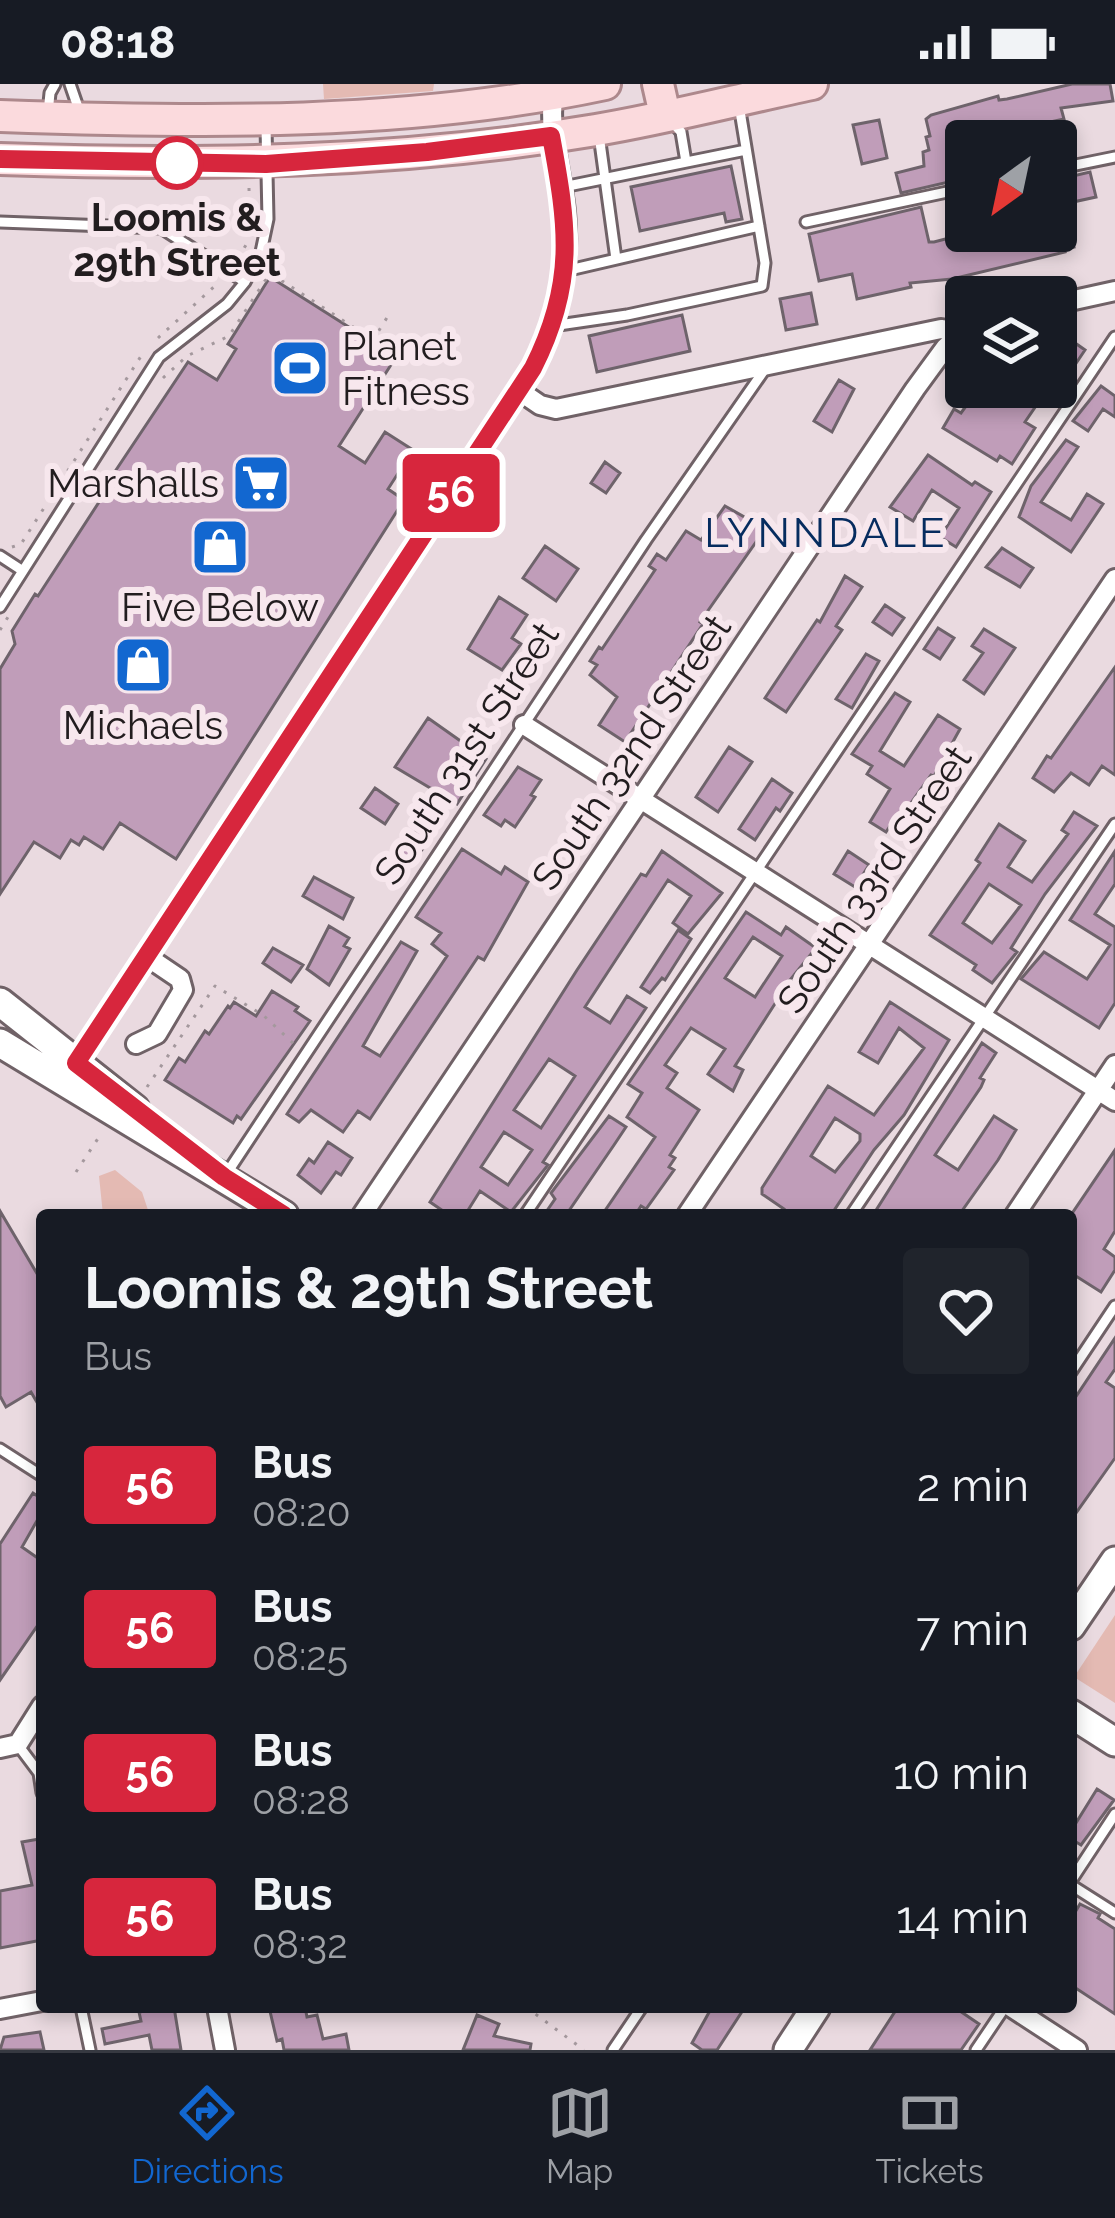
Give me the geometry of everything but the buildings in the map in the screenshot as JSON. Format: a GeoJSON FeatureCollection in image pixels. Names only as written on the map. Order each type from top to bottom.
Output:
{"type":"FeatureCollection","features":[{"type":"Feature","properties":{"kind":"main road"},"geometry":{"type":"LineString","coordinates":[[0,116],[266,120],[402,112],[605,84]]}},
{"type":"Feature","properties":{"kind":"main road"},"geometry":{"type":"LineString","coordinates":[[0,159],[266,164],[427,152],[598,130],[661,99],[738,100],[812,84]]}},
{"type":"Feature","properties":{"kind":"main road"},"geometry":{"type":"LineString","coordinates":[[47,118],[58,138],[82,162]]}},
{"type":"Feature","properties":{"kind":"street"},"geometry":{"type":"LineString","coordinates":[[69,1073],[518,390],[552,326],[565,271],[561,187],[551,136],[554,90]]}},
{"type":"Feature","properties":{"kind":"street"},"geometry":{"type":"LineString","coordinates":[[1077,299],[1115,291]]}},
{"type":"Feature","properties":{"kind":"street"},"geometry":{"type":"LineString","coordinates":[[518,390],[539,405],[556,409],[945,328]]}},
{"type":"Feature","properties":{"kind":"street","name":"South 32nd Street"},"geometry":{"type":"LineString","coordinates":[[366,1209],[945,350]]}},
{"type":"Feature","properties":{"kind":"street","name":"South 33rd Street"},"geometry":{"type":"LineString","coordinates":[[691,1209],[1115,579]]}},
{"type":"Feature","properties":{"kind":"street"},"geometry":{"type":"LineString","coordinates":[[524,725],[1107,1095]]}},
{"type":"Feature","properties":{"kind":"street"},"geometry":{"type":"LineString","coordinates":[[136,1044],[157,1034],[183,990],[180,979],[146,956]]}},
{"type":"Feature","properties":{"kind":"street"},"geometry":{"type":"LineString","coordinates":[[0,1002],[69,1073]]}},
{"type":"Feature","properties":{"kind":"street"},"geometry":{"type":"LineString","coordinates":[[0,1043],[69,1073],[275,1209]]}},
{"type":"Feature","properties":{"kind":"street"},"geometry":{"type":"LineString","coordinates":[[1020,1209],[1107,1095],[1115,1065]]}},
{"type":"Feature","properties":{"kind":"street"},"geometry":{"type":"LineString","coordinates":[[1077,1617],[1115,1561]]}},
{"type":"Feature","properties":{"kind":"street"},"geometry":{"type":"LineString","coordinates":[[9,1746],[36,1713]]}},
{"type":"Feature","properties":{"kind":"street"},"geometry":{"type":"LineString","coordinates":[[1077,1718],[1115,1742]]}},
{"type":"Feature","properties":{"kind":"street"},"geometry":{"type":"LineString","coordinates":[[0,2009],[36,2002]]}},
{"type":"Feature","properties":{"kind":"street"},"geometry":{"type":"LineString","coordinates":[[218,2013],[225,2050]]}},
{"type":"Feature","properties":{"kind":"street"},"geometry":{"type":"LineString","coordinates":[[788,2050],[812,2013]]}},
{"type":"Feature","properties":{"kind":"street"},"geometry":{"type":"LineString","coordinates":[[1018,2013],[1077,2050]]}},
{"type":"Feature","properties":{"kind":"lane"},"geometry":{"type":"LineString","coordinates":[[47,118],[56,84]]}},
{"type":"Feature","properties":{"kind":"lane"},"geometry":{"type":"LineString","coordinates":[[70,84],[82,118]]}},
{"type":"Feature","properties":{"kind":"lane"},"geometry":{"type":"LineString","coordinates":[[661,99],[681,132],[686,162]]}},
{"type":"Feature","properties":{"kind":"lane"},"geometry":{"type":"LineString","coordinates":[[552,326],[762,286],[766,262],[738,100]]}},
{"type":"Feature","properties":{"kind":"lane"},"geometry":{"type":"LineString","coordinates":[[0,607],[159,357],[227,304],[261,252],[268,219],[266,120]]}},
{"type":"Feature","properties":{"kind":"lane"},"geometry":{"type":"LineString","coordinates":[[598,130],[616,259]]}},
{"type":"Feature","properties":{"kind":"lane"},"geometry":{"type":"LineString","coordinates":[[561,187],[746,149]]}},
{"type":"Feature","properties":{"kind":"lane"},"geometry":{"type":"LineString","coordinates":[[1077,165],[1115,157]]}},
{"type":"Feature","properties":{"kind":"lane"},"geometry":{"type":"LineString","coordinates":[[806,222],[945,192]]}},
{"type":"Feature","properties":{"kind":"lane"},"geometry":{"type":"LineString","coordinates":[[0,222],[161,228],[244,282]]}},
{"type":"Feature","properties":{"kind":"lane"},"geometry":{"type":"LineString","coordinates":[[565,271],[760,226]]}},
{"type":"Feature","properties":{"kind":"lane"},"geometry":{"type":"LineString","coordinates":[[529,1209],[1115,337]]}},
{"type":"Feature","properties":{"kind":"lane","name":"South 31st Street"},"geometry":{"type":"LineString","coordinates":[[224,1177],[766,368]]}},
{"type":"Feature","properties":{"kind":"lane"},"geometry":{"type":"LineString","coordinates":[[0,556],[23,571]]}},
{"type":"Feature","properties":{"kind":"lane"},"geometry":{"type":"LineString","coordinates":[[855,1209],[1115,824]]}},
{"type":"Feature","properties":{"kind":"lane"},"geometry":{"type":"LineString","coordinates":[[1077,1363],[1115,1306]]}},
{"type":"Feature","properties":{"kind":"lane"},"geometry":{"type":"LineString","coordinates":[[0,1449],[36,1472]]}},
{"type":"Feature","properties":{"kind":"lane"},"geometry":{"type":"LineString","coordinates":[[9,1746],[36,1770]]}},
{"type":"Feature","properties":{"kind":"lane"},"geometry":{"type":"LineString","coordinates":[[1077,1874],[1115,1814]]}},
{"type":"Feature","properties":{"kind":"lane"},"geometry":{"type":"LineString","coordinates":[[1077,1887],[1115,1913]]}},
{"type":"Feature","properties":{"kind":"lane"},"geometry":{"type":"LineString","coordinates":[[82,2013],[90,2050]]}},
{"type":"Feature","properties":{"kind":"lane"},"geometry":{"type":"LineString","coordinates":[[613,2050],[638,2013]]}},
{"type":"Feature","properties":{"kind":"lane"},"geometry":{"type":"LineString","coordinates":[[976,2050],[1004,2013]]}},
{"type":"Feature","properties":{"kind":"path"},"geometry":{"type":"LineString","coordinates":[[157,385],[187,356],[230,336],[270,273],[373,340],[388,316]]}},
{"type":"Feature","properties":{"kind":"path"},"geometry":{"type":"LineString","coordinates":[[0,630],[17,604]]}},
{"type":"Feature","properties":{"kind":"path"},"geometry":{"type":"LineString","coordinates":[[147,1087],[215,986],[263,1015],[280,1035],[307,1053]]}},
{"type":"Feature","properties":{"kind":"path"},"geometry":{"type":"LineString","coordinates":[[76,1172],[98,1137]]}},
{"type":"Feature","properties":{"kind":"path"},"geometry":{"type":"LineString","coordinates":[[534,2013],[584,2050]]}},
{"type":"Feature","properties":{"kind":"shaded area"},"geometry":{"type":"Polygon","coordinates":[[[323,84],[434,84],[433,91],[324,99],[323,84]]]}},
{"type":"Feature","properties":{"kind":"shaded area"},"geometry":{"type":"Polygon","coordinates":[[[115,1170],[142,1192],[148,1209],[102,1209],[99,1176],[115,1170]]]}},
{"type":"Feature","properties":{"kind":"shaded area"},"geometry":{"type":"Polygon","coordinates":[[[1115,1615],[1115,1703],[1077,1679],[1115,1615]]]}},
{"type":"Feature","properties":{"kind":"bus line","name":"56"},"geometry":{"type":"LineString","coordinates":[[0,159],[266,164],[427,152],[551,136],[565,211],[566,260],[561,298],[533,368],[76,1063],[224,1177],[275,1209]]}},
{"type":"Feature","properties":{"kind":"place","name":"Loomis & 29th Street"},"geometry":{"type":"Point","coordinates":[177,163]}},
{"type":"Feature","properties":{"kind":"place","name":"Planet Fitness"},"geometry":{"type":"Point","coordinates":[300,368]}},
{"type":"Feature","properties":{"kind":"place","name":"Marshalls"},"geometry":{"type":"Point","coordinates":[261,483]}},
{"type":"Feature","properties":{"kind":"place","name":"Five Below"},"geometry":{"type":"Point","coordinates":[220,547]}},
{"type":"Feature","properties":{"kind":"place","name":"Michaels"},"geometry":{"type":"Point","coordinates":[143,665]}},
{"type":"Feature","properties":{"kind":"district","name":"LYNNDALE"},"geometry":{"type":"Point","coordinates":[826,532]}}]}
